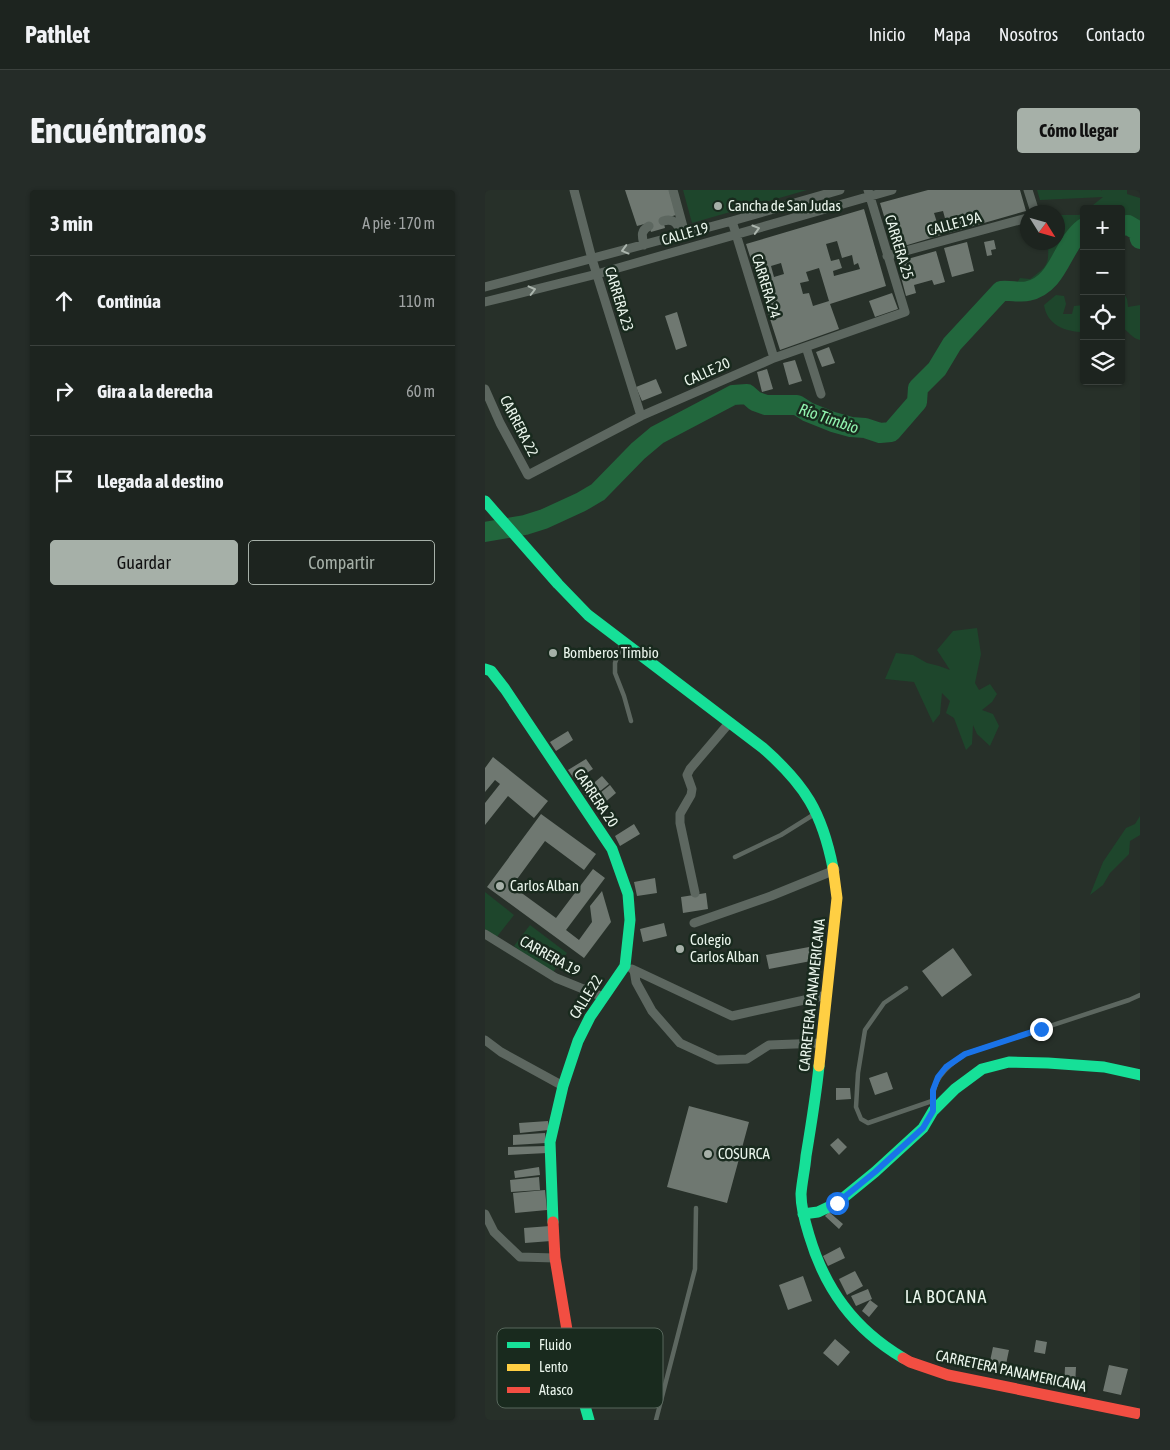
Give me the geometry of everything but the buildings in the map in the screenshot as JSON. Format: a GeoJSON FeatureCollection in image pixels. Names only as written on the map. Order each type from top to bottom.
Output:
{"type":"FeatureCollection","features":[{"type":"Feature","properties":{"kind":"main road","name":"CARRETERA PANAMERICANA"},"geometry":{"type":"LineString","coordinates":[[485,501],[525,548],[588,614],[763,748],[785,767],[803,789],[817,812],[835,870],[837,898],[818,1075],[802,1186],[803,1214],[818,1264],[851,1318],[864,1331],[895,1354],[939,1373],[1140,1414]]}},
{"type":"Feature","properties":{"kind":"main road","name":"CARRERA 20"},"geometry":{"type":"LineString","coordinates":[[485,669],[491,671],[505,688],[612,849],[628,894],[630,920],[629,968]]}},
{"type":"Feature","properties":{"kind":"main road","name":"CALLE 22"},"geometry":{"type":"LineString","coordinates":[[567,1328],[555,1258],[550,1142],[563,1086],[578,1041],[589,1017],[603,997],[629,968]]}},
{"type":"Feature","properties":{"kind":"main road"},"geometry":{"type":"LineString","coordinates":[[803,1214],[819,1212],[837,1203],[875,1172],[923,1128],[932,1106],[982,1069],[1009,1062],[1105,1067],[1140,1076]]}},
{"type":"Feature","properties":{"kind":"street","name":"CARRERA 23"},"geometry":{"type":"LineString","coordinates":[[574,190],[592,259],[641,416]]}},
{"type":"Feature","properties":{"kind":"street"},"geometry":{"type":"LineString","coordinates":[[673,190],[683,234]]}},
{"type":"Feature","properties":{"kind":"street","name":"CALLE 19"},"geometry":{"type":"LineString","coordinates":[[485,287],[840,190]]}},
{"type":"Feature","properties":{"kind":"street","name":"CALLE 19"},"geometry":{"type":"LineString","coordinates":[[485,302],[597,274],[735,235],[869,193],[892,190]]}},
{"type":"Feature","properties":{"kind":"street"},"geometry":{"type":"LineString","coordinates":[[1028,190],[1033,205]]}},
{"type":"Feature","properties":{"kind":"street","name":"CARRERA 25"},"geometry":{"type":"LineString","coordinates":[[869,193],[905,312]]}},
{"type":"Feature","properties":{"kind":"street"},"geometry":{"type":"LineString","coordinates":[[663,221],[670,220],[675,222],[683,234]]}},
{"type":"Feature","properties":{"kind":"street","name":"CALLE 19A"},"geometry":{"type":"LineString","coordinates":[[887,256],[1020,220]]}},
{"type":"Feature","properties":{"kind":"street","name":"CARRERA 24"},"geometry":{"type":"LineString","coordinates":[[732,221],[774,358]]}},
{"type":"Feature","properties":{"kind":"street"},"geometry":{"type":"LineString","coordinates":[[644,245],[641,235],[649,226]]}},
{"type":"Feature","properties":{"kind":"street","name":"CALLE 20"},"geometry":{"type":"LineString","coordinates":[[528,475],[641,416],[774,358],[905,312]]}},
{"type":"Feature","properties":{"kind":"street"},"geometry":{"type":"LineString","coordinates":[[807,348],[821,394]]}},
{"type":"Feature","properties":{"kind":"street","name":"CARRERA 22"},"geometry":{"type":"LineString","coordinates":[[485,389],[500,423],[528,475]]}},
{"type":"Feature","properties":{"kind":"street"},"geometry":{"type":"LineString","coordinates":[[695,893],[680,823],[680,814],[692,790],[687,775],[729,722]]}},
{"type":"Feature","properties":{"kind":"street"},"geometry":{"type":"LineString","coordinates":[[694,923],[771,896],[835,870]]}},
{"type":"Feature","properties":{"kind":"street","name":"CARRERA 19"},"geometry":{"type":"LineString","coordinates":[[485,934],[556,978],[603,997]]}},
{"type":"Feature","properties":{"kind":"street"},"geometry":{"type":"LineString","coordinates":[[629,968],[732,1016],[827,994]]}},
{"type":"Feature","properties":{"kind":"street"},"geometry":{"type":"LineString","coordinates":[[629,968],[652,1011],[680,1043],[717,1060],[747,1059],[769,1045],[821,1043]]}},
{"type":"Feature","properties":{"kind":"street"},"geometry":{"type":"LineString","coordinates":[[485,1040],[501,1052],[563,1086]]}},
{"type":"Feature","properties":{"kind":"street"},"geometry":{"type":"LineString","coordinates":[[485,1214],[494,1232],[520,1256],[555,1258]]}},
{"type":"Feature","properties":{"kind":"lane"},"geometry":{"type":"LineString","coordinates":[[623,642],[615,663],[615,672],[631,721]]}},
{"type":"Feature","properties":{"kind":"lane"},"geometry":{"type":"LineString","coordinates":[[735,858],[781,835],[817,812]]}},
{"type":"Feature","properties":{"kind":"lane"},"geometry":{"type":"LineString","coordinates":[[906,988],[884,1003],[865,1030],[855,1107],[861,1120],[869,1123],[932,1106],[933,1090],[938,1077],[946,1067],[965,1054],[1140,995]]}},
{"type":"Feature","properties":{"kind":"lane"},"geometry":{"type":"LineString","coordinates":[[663,1393],[695,1269],[696,1208]]}},
{"type":"Feature","properties":{"kind":"green space","name":"Cancha de San Judas"},"geometry":{"type":"Polygon","coordinates":[[[683,190],[807,190],[692,223],[683,190]]]}},
{"type":"Feature","properties":{"kind":"green space"},"geometry":{"type":"Polygon","coordinates":[[[1037,190],[1127,190],[1127,194],[1140,198],[1140,227],[1133,223],[1125,222],[1125,205],[1093,205],[1103,197],[1040,200],[1037,190]]]}},
{"type":"Feature","properties":{"kind":"green space"},"geometry":{"type":"Polygon","coordinates":[[[1065,215],[1079,215],[1080,227],[1074,231],[1065,245],[1065,215]]]}},
{"type":"Feature","properties":{"kind":"green space"},"geometry":{"type":"Polygon","coordinates":[[[1048,250],[1062,250],[1048,275],[1040,283],[1029,288],[1015,286],[1020,278],[1030,279],[1041,271],[1046,264],[1048,250]]]}},
{"type":"Feature","properties":{"kind":"green space"},"geometry":{"type":"Polygon","coordinates":[[[1056,295],[1064,296],[1066,304],[1063,314],[1072,314],[1074,306],[1080,305],[1080,332],[1070,331],[1058,326],[1049,318],[1044,305],[1056,295]]]}},
{"type":"Feature","properties":{"kind":"green space"},"geometry":{"type":"Polygon","coordinates":[[[1125,295],[1128,307],[1140,305],[1140,340],[1134,338],[1126,330],[1125,295]]]}},
{"type":"Feature","properties":{"kind":"green space"},"geometry":{"type":"Polygon","coordinates":[[[977,628],[981,654],[975,683],[979,690],[990,684],[997,694],[992,702],[982,710],[993,714],[999,726],[990,746],[977,734],[973,725],[972,744],[966,750],[954,718],[946,713],[950,701],[942,693],[940,714],[933,723],[914,682],[885,679],[896,653],[913,655],[927,663],[950,670],[937,650],[953,631],[977,628]]]}},
{"type":"Feature","properties":{"kind":"green space"},"geometry":{"type":"Polygon","coordinates":[[[1140,816],[1140,835],[1130,841],[1129,854],[1110,873],[1103,885],[1090,895],[1103,862],[1126,828],[1135,824],[1140,816]]]}},
{"type":"Feature","properties":{"kind":"green space"},"geometry":{"type":"Polygon","coordinates":[[[485,892],[514,915],[496,938],[485,929],[485,892]]]}},
{"type":"Feature","properties":{"kind":"green space"},"geometry":{"type":"Polygon","coordinates":[[[530,925],[567,953],[551,975],[514,946],[530,925]]]}},
{"type":"Feature","properties":{"kind":"waterway","name":"Río Timbio"},"geometry":{"type":"LineString","coordinates":[[1125,225],[1128,225],[1138,231],[1140,239]]}},
{"type":"Feature","properties":{"kind":"waterway","name":"Río Timbio"},"geometry":{"type":"LineString","coordinates":[[485,532],[525,525],[544,519],[581,502],[598,492],[638,451],[657,435],[733,395],[747,394],[755,401],[766,405],[797,405],[808,412],[833,422],[880,433],[891,432],[917,402],[918,388],[937,369],[952,344],[1001,291],[1025,292],[1047,281],[1054,273],[1070,244],[1080,232]]}},
{"type":"Feature","properties":{"kind":"traffic: fast"},"geometry":{"type":"LineString","coordinates":[[485,501],[588,615],[778,761],[801,787],[810,801],[829,848],[833,868]]}},
{"type":"Feature","properties":{"kind":"traffic: fast"},"geometry":{"type":"LineString","coordinates":[[485,669],[491,671],[505,689],[612,849],[628,894],[630,920],[625,966],[590,1017],[578,1041],[563,1086],[550,1142],[553,1222]]}},
{"type":"Feature","properties":{"kind":"traffic: fast"},"geometry":{"type":"LineString","coordinates":[[803,1214],[818,1212],[837,1203],[875,1172],[923,1128],[933,1111],[955,1089],[982,1069],[1009,1062],[1048,1063],[1104,1067],[1140,1075]]}},
{"type":"Feature","properties":{"kind":"traffic: fast"},"geometry":{"type":"LineString","coordinates":[[819,1066],[801,1194],[802,1209],[808,1230],[824,1273],[844,1306],[870,1334],[903,1358]]}},
{"type":"Feature","properties":{"kind":"traffic: fast"},"geometry":{"type":"LineString","coordinates":[[586,1408],[589,1420]]}},
{"type":"Feature","properties":{"kind":"traffic: slow"},"geometry":{"type":"LineString","coordinates":[[819,1066],[837,898],[833,868]]}},
{"type":"Feature","properties":{"kind":"traffic: jam"},"geometry":{"type":"LineString","coordinates":[[553,1222],[555,1258],[567,1328]]}},
{"type":"Feature","properties":{"kind":"traffic: jam"},"geometry":{"type":"LineString","coordinates":[[903,1358],[948,1375],[1140,1414]]}},
{"type":"Feature","properties":{"kind":"place","name":"Cancha de San Judas"},"geometry":{"type":"Point","coordinates":[718,206]}},
{"type":"Feature","properties":{"kind":"place","name":"Bomberos Timbio"},"geometry":{"type":"Point","coordinates":[553,653]}},
{"type":"Feature","properties":{"kind":"place","name":"Carlos Alban"},"geometry":{"type":"Point","coordinates":[500,886]}},
{"type":"Feature","properties":{"kind":"place","name":"Colegio Carlos Alban"},"geometry":{"type":"Point","coordinates":[680,949]}},
{"type":"Feature","properties":{"kind":"place","name":"COSURCA"},"geometry":{"type":"Point","coordinates":[708,1154]}},
{"type":"Feature","properties":{"kind":"district","name":"LA BOCANA"},"geometry":{"type":"Point","coordinates":[946,1297]}},
{"type":"Feature","properties":{"kind":"route"},"geometry":{"type":"LineString","coordinates":[[837,1203],[875,1172],[923,1128],[933,1111],[933,1090],[938,1077],[946,1067],[965,1054],[1041,1029]]}}]}
